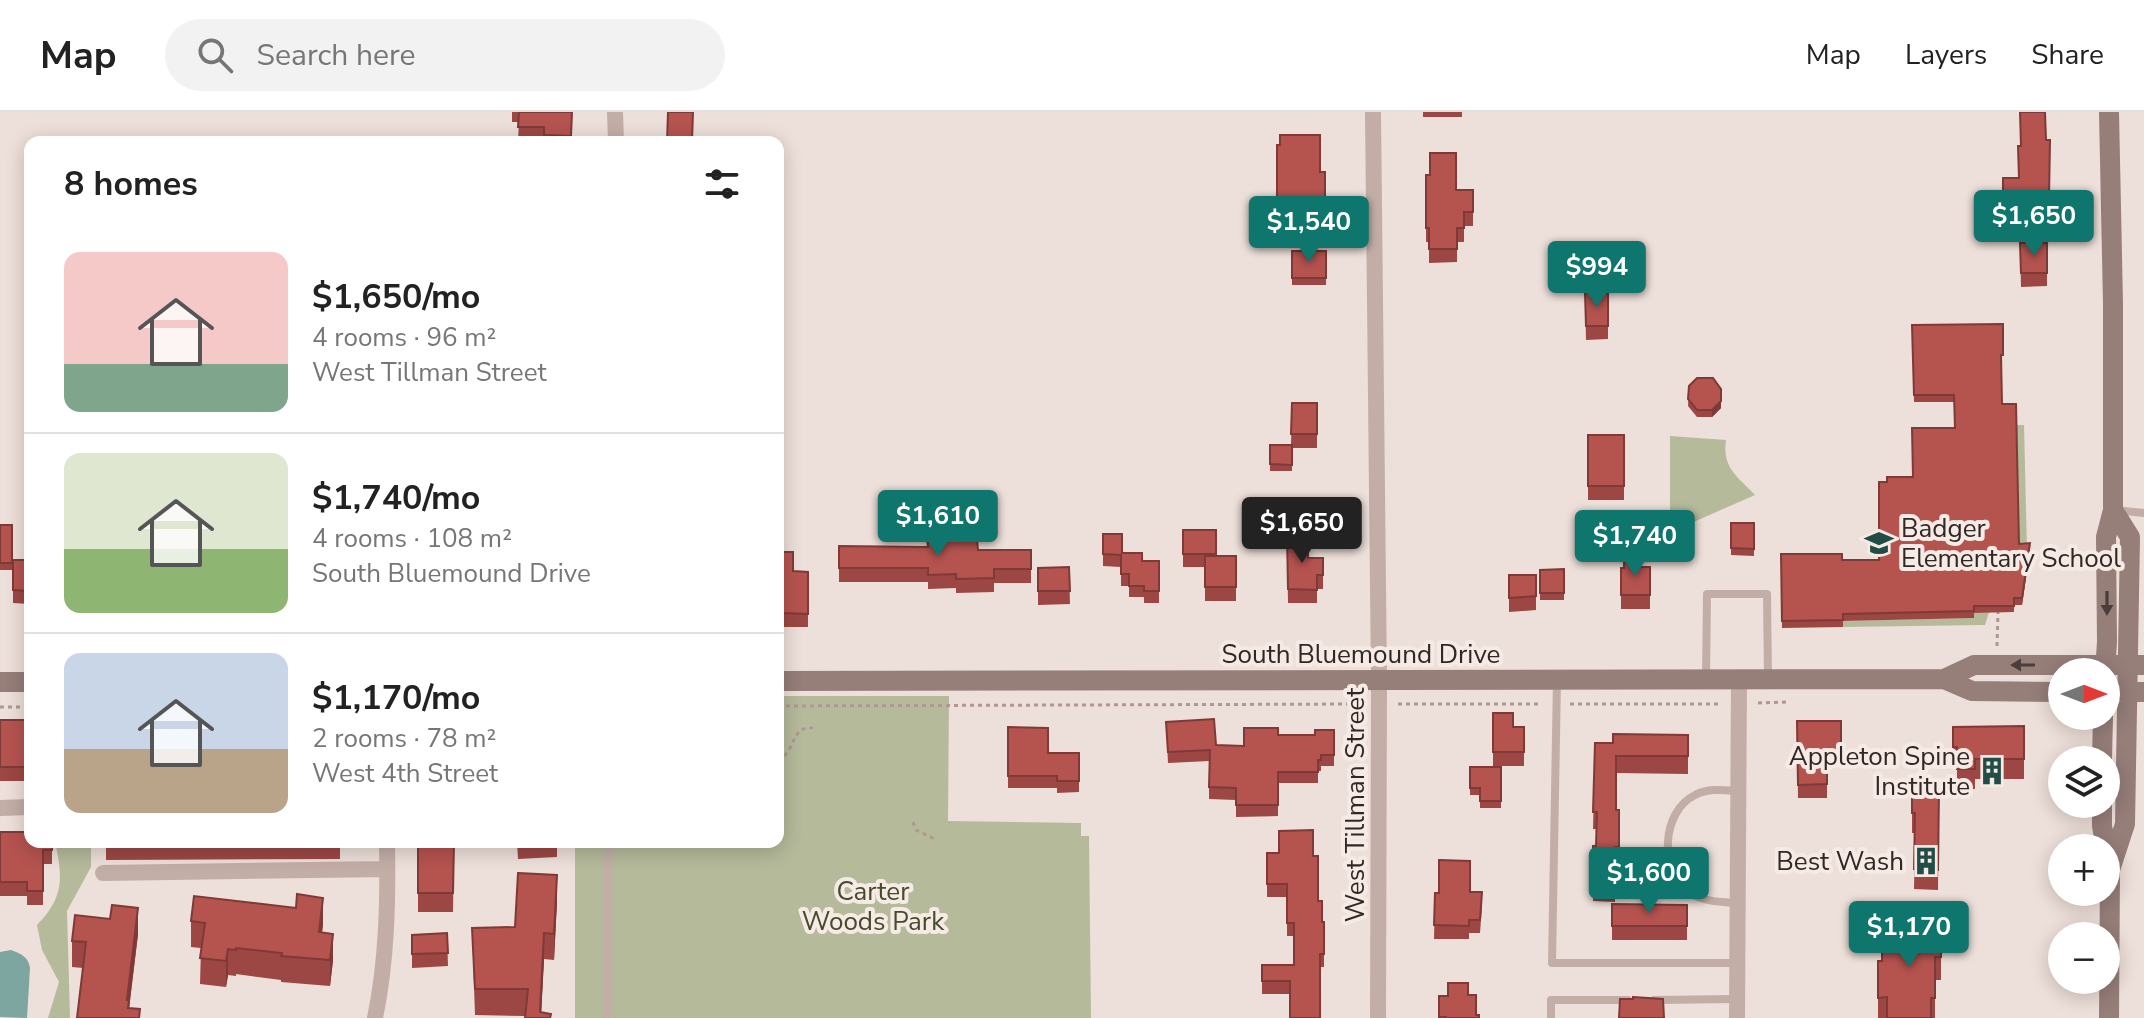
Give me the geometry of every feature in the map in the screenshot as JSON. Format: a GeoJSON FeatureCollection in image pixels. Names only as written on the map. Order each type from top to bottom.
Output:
{"type":"FeatureCollection","features":[{"type":"Feature","properties":{"kind":"main road"},"geometry":{"type":"LineString","coordinates":[[2106,658],[2106,537],[2113,510],[2109,112]]}},
{"type":"Feature","properties":{"kind":"main road"},"geometry":{"type":"LineString","coordinates":[[2113,510],[2130,537],[2136,665],[2125,824],[2120,839]]}},
{"type":"Feature","properties":{"kind":"main road","name":"South Bluemound Drive"},"geometry":{"type":"LineString","coordinates":[[1944,679],[1974,665],[2048,667]]}},
{"type":"Feature","properties":{"kind":"main road","name":"South Bluemound Drive"},"geometry":{"type":"LineString","coordinates":[[784,681],[1944,679],[1972,691],[2048,692]]}},
{"type":"Feature","properties":{"kind":"main road"},"geometry":{"type":"LineString","coordinates":[[0,682],[24,682]]}},
{"type":"Feature","properties":{"kind":"main road"},"geometry":{"type":"LineString","coordinates":[[2109,1018],[2110,906]]}},
{"type":"Feature","properties":{"kind":"street"},"geometry":{"type":"LineString","coordinates":[[615,112],[616,136]]}},
{"type":"Feature","properties":{"kind":"street","name":"West Tillman Street"},"geometry":{"type":"LineString","coordinates":[[1373,112],[1379,680],[1378,1018]]}},
{"type":"Feature","properties":{"kind":"street"},"geometry":{"type":"LineString","coordinates":[[1737,1018],[1739,679]]}},
{"type":"Feature","properties":{"kind":"street"},"geometry":{"type":"LineString","coordinates":[[0,808],[24,807]]}},
{"type":"Feature","properties":{"kind":"street"},"geometry":{"type":"LineString","coordinates":[[375,1018],[384,965],[387,848]]}},
{"type":"Feature","properties":{"kind":"street"},"geometry":{"type":"LineString","coordinates":[[103,873],[387,869]]}},
{"type":"Feature","properties":{"kind":"lane"},"geometry":{"type":"LineString","coordinates":[[2113,510],[2144,513]]}},
{"type":"Feature","properties":{"kind":"lane"},"geometry":{"type":"LineString","coordinates":[[1706,679],[1707,594],[1767,594],[1768,680]]}},
{"type":"Feature","properties":{"kind":"lane"},"geometry":{"type":"LineString","coordinates":[[1557,679],[1552,963],[1737,963]]}},
{"type":"Feature","properties":{"kind":"lane"},"geometry":{"type":"LineString","coordinates":[[1737,903],[1705,899],[1687,891],[1673,873],[1668,841],[1672,821],[1691,797],[1704,791],[1738,791]]}},
{"type":"Feature","properties":{"kind":"lane"},"geometry":{"type":"LineString","coordinates":[[607,1018],[610,848]]}},
{"type":"Feature","properties":{"kind":"lane"},"geometry":{"type":"LineString","coordinates":[[1551,1018],[1551,1000],[1737,999]]}},
{"type":"Feature","properties":{"kind":"path"},"geometry":{"type":"LineString","coordinates":[[1997,644],[1998,612]]}},
{"type":"Feature","properties":{"kind":"path"},"geometry":{"type":"LineString","coordinates":[[1760,703],[1787,702],[1787,696]]}},
{"type":"Feature","properties":{"kind":"path"},"geometry":{"type":"LineString","coordinates":[[784,706],[1722,704]]}},
{"type":"Feature","properties":{"kind":"path"},"geometry":{"type":"LineString","coordinates":[[0,707],[24,707]]}},
{"type":"Feature","properties":{"kind":"path"},"geometry":{"type":"LineString","coordinates":[[784,756],[790,751],[799,731],[806,727],[813,728]]}},
{"type":"Feature","properties":{"kind":"path"},"geometry":{"type":"LineString","coordinates":[[913,822],[916,830],[935,839]]}},
{"type":"Feature","properties":{"kind":"green space"},"geometry":{"type":"Polygon","coordinates":[[[2016,425],[2024,425],[2027,550],[2019,550],[2016,425]]]}},
{"type":"Feature","properties":{"kind":"green space"},"geometry":{"type":"Polygon","coordinates":[[[1670,436],[1726,440],[1729,465],[1755,495],[1682,527],[1670,523],[1670,436]]]}},
{"type":"Feature","properties":{"kind":"green space"},"geometry":{"type":"Polygon","coordinates":[[[1989,612],[1985,625],[1843,627],[1843,621],[1973,618],[1974,613],[1989,612]]]}},
{"type":"Feature","properties":{"kind":"green space","name":"Carter Woods Park"},"geometry":{"type":"Polygon","coordinates":[[[784,696],[949,696],[948,821],[1081,823],[1081,836],[1089,836],[1091,1018],[575,1018],[575,848],[784,848],[784,696]]]}},
{"type":"Feature","properties":{"kind":"green space"},"geometry":{"type":"Polygon","coordinates":[[[56,848],[91,848],[91,867],[67,911],[70,1018],[48,1018],[59,982],[42,950],[37,925],[57,896],[59,866],[56,848]]]}},
{"type":"Feature","properties":{"kind":"water"},"geometry":{"type":"Polygon","coordinates":[[[11,950],[24,956],[30,968],[27,1018],[0,1017],[0,952],[11,950]]]}},
{"type":"Feature","properties":{"kind":"building"},"geometry":{"type":"Polygon","coordinates":[[[519,112],[572,112],[571,136],[544,135],[544,127],[518,127],[519,112]]]}},
{"type":"Feature","properties":{"kind":"building"},"geometry":{"type":"Polygon","coordinates":[[[668,112],[693,112],[692,136],[667,136],[668,112]]]}},
{"type":"Feature","properties":{"kind":"building"},"geometry":{"type":"Polygon","coordinates":[[[2020,112],[2045,112],[2046,140],[2050,140],[2049,198],[2003,198],[2003,178],[2019,178],[2020,112]]]}},
{"type":"Feature","properties":{"kind":"building"},"geometry":{"type":"Polygon","coordinates":[[[1280,135],[1320,135],[1320,172],[1325,172],[1325,202],[1306,202],[1306,212],[1282,212],[1282,198],[1277,198],[1277,145],[1280,145],[1280,135]]]}},
{"type":"Feature","properties":{"kind":"building"},"geometry":{"type":"Polygon","coordinates":[[[1430,153],[1456,153],[1456,190],[1473,190],[1473,212],[1464,212],[1464,228],[1457,228],[1457,249],[1429,249],[1426,175],[1430,175],[1430,153]]]}},
{"type":"Feature","properties":{"kind":"building"},"geometry":{"type":"Polygon","coordinates":[[[2020,243],[2047,243],[2047,273],[2021,273],[2020,243]]]}},
{"type":"Feature","properties":{"kind":"building"},"geometry":{"type":"Polygon","coordinates":[[[1292,251],[1326,251],[1326,278],[1292,278],[1292,251]]]}},
{"type":"Feature","properties":{"kind":"building"},"geometry":{"type":"Polygon","coordinates":[[[1585,292],[1608,292],[1608,326],[1586,326],[1585,292]]]}},
{"type":"Feature","properties":{"kind":"building"},"geometry":{"type":"Polygon","coordinates":[[[2003,324],[2002,404],[2016,404],[2019,544],[2030,543],[2022,598],[2014,598],[2014,606],[1974,606],[1974,611],[1843,614],[1843,620],[1782,621],[1781,554],[1842,554],[1842,560],[1879,560],[1879,482],[1887,482],[1887,477],[1913,477],[1912,428],[1955,428],[1954,395],[1914,395],[1912,325],[2003,324]]]}},
{"type":"Feature","properties":{"kind":"building"},"geometry":{"type":"Polygon","coordinates":[[[1697,378],[1713,378],[1721,389],[1721,401],[1712,410],[1697,410],[1688,399],[1689,386],[1697,378]]]}},
{"type":"Feature","properties":{"kind":"building"},"geometry":{"type":"Polygon","coordinates":[[[1292,403],[1317,403],[1317,434],[1291,434],[1292,403]]]}},
{"type":"Feature","properties":{"kind":"building"},"geometry":{"type":"Polygon","coordinates":[[[1588,435],[1624,435],[1624,486],[1588,486],[1588,435]]]}},
{"type":"Feature","properties":{"kind":"building"},"geometry":{"type":"Polygon","coordinates":[[[1270,445],[1292,445],[1292,465],[1270,464],[1270,445]]]}},
{"type":"Feature","properties":{"kind":"building"},"geometry":{"type":"Polygon","coordinates":[[[1731,523],[1754,523],[1754,549],[1731,548],[1731,523]]]}},
{"type":"Feature","properties":{"kind":"building"},"geometry":{"type":"Polygon","coordinates":[[[0,525],[12,525],[12,563],[0,563],[0,525]]]}},
{"type":"Feature","properties":{"kind":"building"},"geometry":{"type":"Polygon","coordinates":[[[1183,530],[1216,530],[1216,554],[1183,554],[1183,530]]]}},
{"type":"Feature","properties":{"kind":"building"},"geometry":{"type":"Polygon","coordinates":[[[1103,534],[1122,534],[1122,553],[1142,553],[1142,561],[1159,561],[1159,591],[1144,591],[1144,586],[1129,586],[1129,574],[1121,574],[1121,555],[1103,554],[1103,534]]]}},
{"type":"Feature","properties":{"kind":"building"},"geometry":{"type":"Polygon","coordinates":[[[1287,535],[1308,535],[1308,558],[1323,558],[1323,575],[1317,575],[1317,590],[1288,589],[1287,535]]]}},
{"type":"Feature","properties":{"kind":"building"},"geometry":{"type":"Polygon","coordinates":[[[927,538],[977,539],[978,550],[1031,550],[1031,569],[994,569],[994,578],[956,579],[956,574],[928,575],[928,568],[839,568],[839,546],[928,547],[927,538]]]}},
{"type":"Feature","properties":{"kind":"building"},"geometry":{"type":"Polygon","coordinates":[[[784,552],[793,552],[793,571],[808,572],[808,614],[784,613],[784,552]]]}},
{"type":"Feature","properties":{"kind":"building"},"geometry":{"type":"Polygon","coordinates":[[[1205,556],[1236,556],[1236,587],[1205,587],[1205,556]]]}},
{"type":"Feature","properties":{"kind":"building"},"geometry":{"type":"Polygon","coordinates":[[[1624,557],[1640,557],[1640,567],[1650,567],[1650,595],[1621,595],[1624,557]]]}},
{"type":"Feature","properties":{"kind":"building"},"geometry":{"type":"Polygon","coordinates":[[[13,560],[24,560],[24,591],[13,590],[13,560]]]}},
{"type":"Feature","properties":{"kind":"building"},"geometry":{"type":"Polygon","coordinates":[[[1069,567],[1070,591],[1038,591],[1038,568],[1069,567]]]}},
{"type":"Feature","properties":{"kind":"building"},"geometry":{"type":"Polygon","coordinates":[[[1564,569],[1564,593],[1540,593],[1540,570],[1564,569]]]}},
{"type":"Feature","properties":{"kind":"building"},"geometry":{"type":"Polygon","coordinates":[[[1509,575],[1536,575],[1536,596],[1509,598],[1509,575]]]}},
{"type":"Feature","properties":{"kind":"building"},"geometry":{"type":"Polygon","coordinates":[[[1493,713],[1513,713],[1513,727],[1524,727],[1524,752],[1493,752],[1493,713]]]}},
{"type":"Feature","properties":{"kind":"building"},"geometry":{"type":"Polygon","coordinates":[[[1214,719],[1216,745],[1244,746],[1244,728],[1278,728],[1278,735],[1315,735],[1315,730],[1334,730],[1334,755],[1321,755],[1318,772],[1278,772],[1278,805],[1236,805],[1236,788],[1209,787],[1210,750],[1168,752],[1166,722],[1214,719]]]}},
{"type":"Feature","properties":{"kind":"building"},"geometry":{"type":"Polygon","coordinates":[[[0,720],[24,720],[24,767],[0,767],[0,720]]]}},
{"type":"Feature","properties":{"kind":"building"},"geometry":{"type":"Polygon","coordinates":[[[1797,721],[1841,721],[1841,751],[1827,751],[1827,784],[1798,785],[1797,721]]]}},
{"type":"Feature","properties":{"kind":"building"},"geometry":{"type":"Polygon","coordinates":[[[2024,726],[2024,759],[1975,759],[1975,769],[1957,769],[1953,727],[2024,726]]]}},
{"type":"Feature","properties":{"kind":"building"},"geometry":{"type":"Polygon","coordinates":[[[1008,727],[1048,728],[1048,753],[1079,753],[1079,781],[1057,781],[1057,776],[1008,776],[1008,727]]]}},
{"type":"Feature","properties":{"kind":"building"},"geometry":{"type":"Polygon","coordinates":[[[1613,734],[1688,735],[1688,756],[1616,756],[1619,847],[1615,847],[1615,884],[1593,884],[1597,812],[1593,812],[1595,743],[1613,743],[1613,734]]]}},
{"type":"Feature","properties":{"kind":"building"},"geometry":{"type":"Polygon","coordinates":[[[1470,767],[1501,767],[1501,801],[1480,801],[1480,788],[1470,788],[1470,767]]]}},
{"type":"Feature","properties":{"kind":"building","name":"Best Wash"},"geometry":{"type":"Polygon","coordinates":[[[1912,788],[1939,789],[1938,870],[1914,869],[1912,788]]]}},
{"type":"Feature","properties":{"kind":"building"},"geometry":{"type":"Polygon","coordinates":[[[1313,830],[1313,856],[1318,856],[1318,901],[1322,901],[1324,922],[1324,954],[1320,954],[1320,1018],[1290,1018],[1290,981],[1262,981],[1262,965],[1294,965],[1294,923],[1287,923],[1287,884],[1267,884],[1267,853],[1279,853],[1279,831],[1313,830]]]}},
{"type":"Feature","properties":{"kind":"building"},"geometry":{"type":"Polygon","coordinates":[[[0,832],[24,832],[24,848],[52,848],[43,850],[43,891],[27,891],[27,882],[0,882],[0,832]]]}},
{"type":"Feature","properties":{"kind":"building"},"geometry":{"type":"Polygon","coordinates":[[[418,848],[454,848],[453,893],[418,893],[418,848]]]}},
{"type":"Feature","properties":{"kind":"building"},"geometry":{"type":"Polygon","coordinates":[[[1439,860],[1470,861],[1470,892],[1482,892],[1480,920],[1469,920],[1469,926],[1434,925],[1435,893],[1439,893],[1439,860]]]}},
{"type":"Feature","properties":{"kind":"building"},"geometry":{"type":"Polygon","coordinates":[[[518,873],[557,875],[554,934],[544,933],[540,1012],[551,1014],[550,1018],[525,1018],[528,989],[475,989],[472,928],[515,927],[518,873]]]}},
{"type":"Feature","properties":{"kind":"building"},"geometry":{"type":"Polygon","coordinates":[[[297,894],[323,898],[319,932],[333,934],[330,960],[236,948],[228,949],[226,961],[200,958],[205,923],[191,921],[194,896],[296,908],[297,894]]]}},
{"type":"Feature","properties":{"kind":"building"},"geometry":{"type":"Polygon","coordinates":[[[1612,904],[1687,905],[1687,926],[1612,926],[1612,904]]]}},
{"type":"Feature","properties":{"kind":"building"},"geometry":{"type":"Polygon","coordinates":[[[112,905],[138,908],[127,1000],[128,1008],[140,1009],[139,1018],[77,1018],[86,942],[72,941],[75,915],[110,919],[112,905]]]}},
{"type":"Feature","properties":{"kind":"building"},"geometry":{"type":"Polygon","coordinates":[[[1882,925],[1941,925],[1941,957],[1935,957],[1935,998],[1931,998],[1931,1018],[1887,1018],[1887,997],[1878,998],[1882,925]]]}},
{"type":"Feature","properties":{"kind":"building"},"geometry":{"type":"Polygon","coordinates":[[[447,933],[448,953],[412,954],[412,935],[447,933]]]}},
{"type":"Feature","properties":{"kind":"building"},"geometry":{"type":"Polygon","coordinates":[[[1448,983],[1468,983],[1468,995],[1476,995],[1476,1015],[1479,1018],[1439,1017],[1439,996],[1448,996],[1448,983]]]}},
{"type":"Feature","properties":{"kind":"building"},"geometry":{"type":"Polygon","coordinates":[[[1620,999],[1663,999],[1664,1018],[1619,1018],[1620,999]]]}},
{"type":"Feature","properties":{"kind":"place","name":"Badger Elementary School"},"geometry":{"type":"Point","coordinates":[1879,543]}},
{"type":"Feature","properties":{"kind":"place","name":"Appleton Spine Institute"},"geometry":{"type":"Point","coordinates":[1992,771]}},
{"type":"Feature","properties":{"kind":"place","name":"Best Wash"},"geometry":{"type":"Point","coordinates":[1926,861]}}]}
